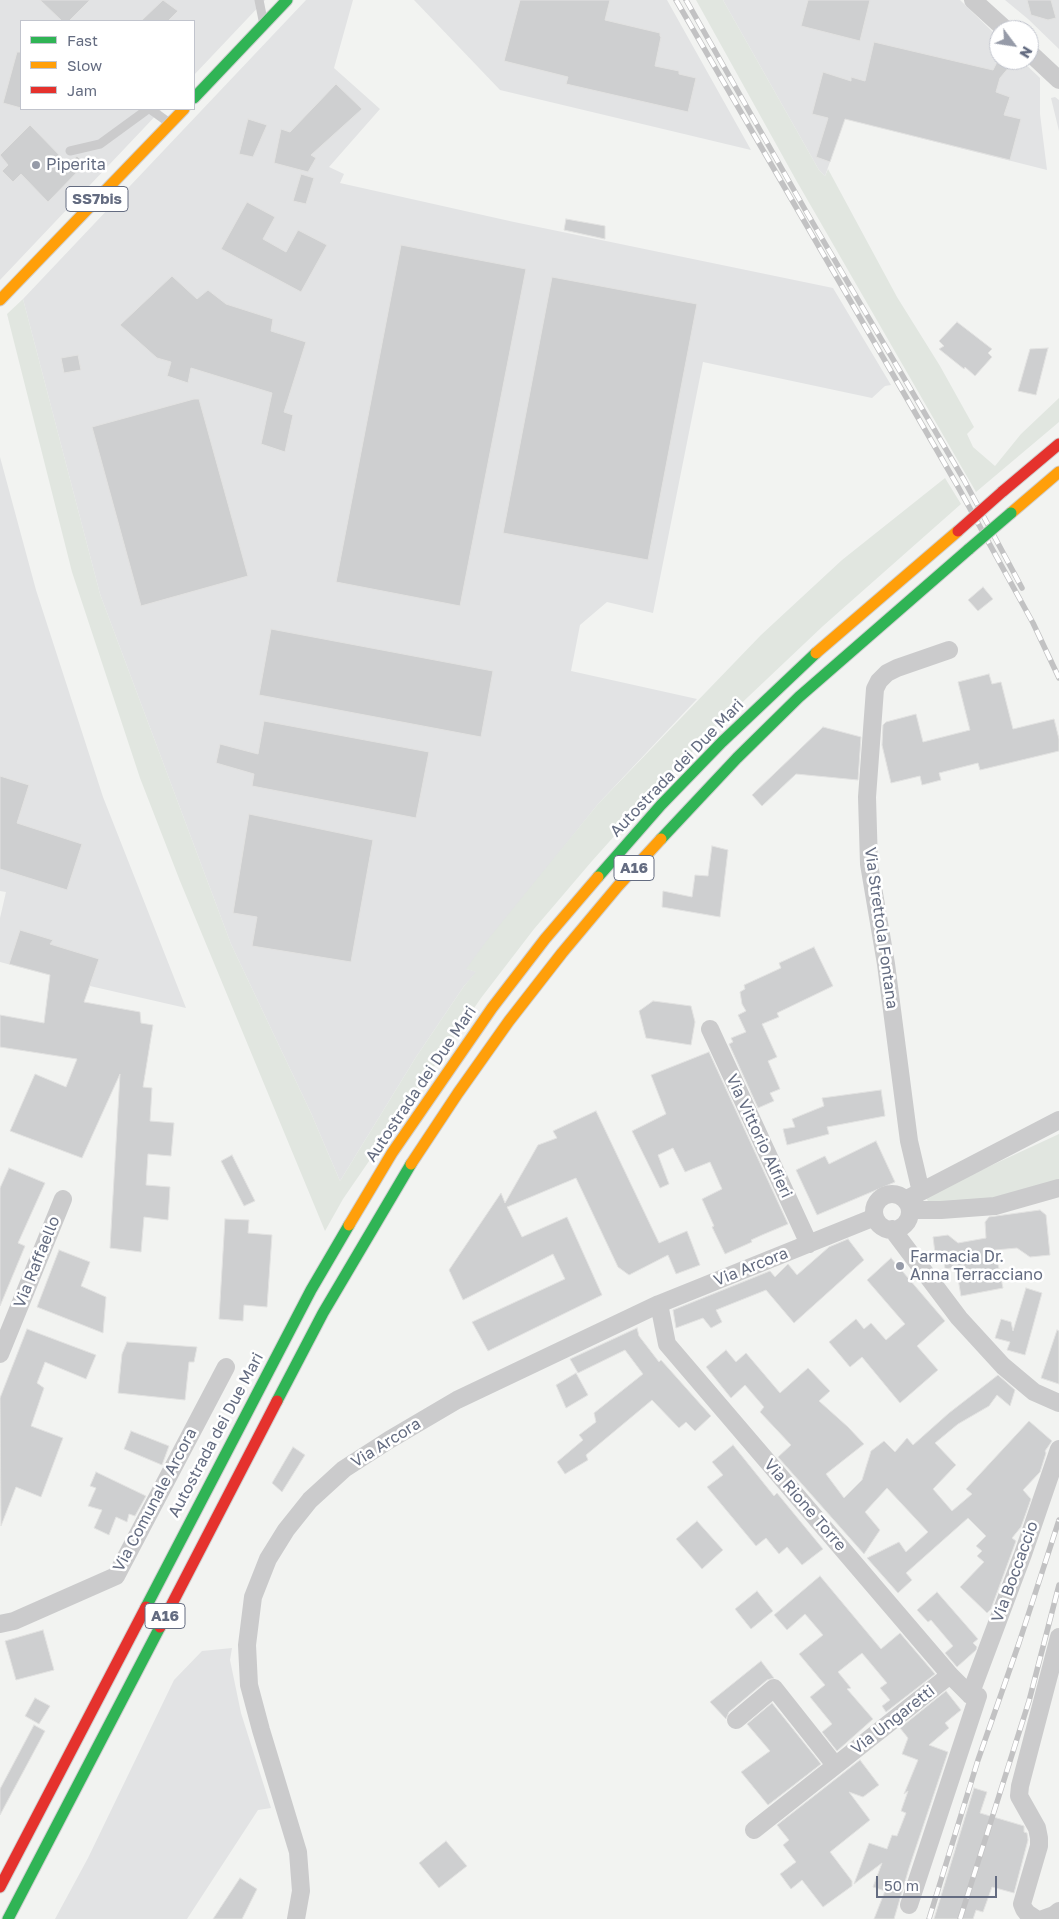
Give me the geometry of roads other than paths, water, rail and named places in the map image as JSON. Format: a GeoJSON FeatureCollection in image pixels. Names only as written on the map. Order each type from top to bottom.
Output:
{"type":"FeatureCollection","features":[{"type":"Feature","properties":{"kind":"main road"},"geometry":{"type":"LineString","coordinates":[[195,97],[287,0]]}},
{"type":"Feature","properties":{"kind":"main road","name":"SS7bis"},"geometry":{"type":"LineString","coordinates":[[0,300],[183,110]]}},
{"type":"Feature","properties":{"kind":"main road","name":"Autostrada dei Due Mari"},"geometry":{"type":"LineString","coordinates":[[0,1887],[311,1290],[392,1154],[492,1008],[545,939],[602,871],[661,805],[722,742],[850,622],[1059,444]]}},
{"type":"Feature","properties":{"kind":"main road","name":"A16"},"geometry":{"type":"LineString","coordinates":[[8,1919],[323,1313],[410,1166],[475,1069],[562,953],[618,886],[737,758],[799,697],[1059,472]]}},
{"type":"Feature","properties":{"kind":"street"},"geometry":{"type":"LineString","coordinates":[[973,0],[995,20]]}},
{"type":"Feature","properties":{"kind":"street"},"geometry":{"type":"LineString","coordinates":[[1039,61],[1059,80]]}},
{"type":"Feature","properties":{"kind":"street","name":"Via Strettola Fontana"},"geometry":{"type":"LineString","coordinates":[[921,1192],[909,1141],[886,964],[869,864],[867,797],[875,689],[879,681],[887,673],[897,668],[948,650]]}},
{"type":"Feature","properties":{"kind":"street","name":"Via Vittorio Alfieri"},"geometry":{"type":"LineString","coordinates":[[710,1029],[809,1244]]}},
{"type":"Feature","properties":{"kind":"street"},"geometry":{"type":"LineString","coordinates":[[908,1205],[921,1192],[1059,1120]]}},
{"type":"Feature","properties":{"kind":"street"},"geometry":{"type":"LineString","coordinates":[[908,1205],[909,1216],[903,1226],[892,1229],[882,1226],[875,1217],[876,1205],[884,1196],[895,1194],[908,1205],[941,1210],[995,1206],[1059,1188]]}},
{"type":"Feature","properties":{"kind":"street","name":"Via Raffaello"},"geometry":{"type":"LineString","coordinates":[[0,1354],[63,1199]]}},
{"type":"Feature","properties":{"kind":"street","name":"Via Arcora"},"geometry":{"type":"LineString","coordinates":[[296,1919],[301,1891],[298,1852],[249,1685],[247,1646],[253,1597],[268,1559],[286,1530],[310,1500],[344,1469],[457,1400],[659,1304],[875,1217]]}},
{"type":"Feature","properties":{"kind":"street"},"geometry":{"type":"LineString","coordinates":[[892,1229],[959,1318],[1003,1366],[1034,1392],[1059,1403]]}},
{"type":"Feature","properties":{"kind":"street","name":"Via Rione Torre"},"geometry":{"type":"LineString","coordinates":[[659,1304],[667,1344],[950,1675],[970,1694]]}},
{"type":"Feature","properties":{"kind":"street","name":"Via Comunale Arcora"},"geometry":{"type":"LineString","coordinates":[[0,1624],[14,1621],[116,1576],[226,1367]]}},
{"type":"Feature","properties":{"kind":"street","name":"Via Boccaccio"},"geometry":{"type":"LineString","coordinates":[[970,1694],[1059,1449]]}},
{"type":"Feature","properties":{"kind":"street"},"geometry":{"type":"LineString","coordinates":[[1036,1919],[1024,1909],[1022,1904],[1039,1846],[1039,1838],[1037,1828],[1020,1796],[1020,1786],[1059,1637]]}},
{"type":"Feature","properties":{"kind":"street","name":"Via Ungaretti"},"geometry":{"type":"LineString","coordinates":[[754,1830],[950,1675]]}},
{"type":"Feature","properties":{"kind":"street","name":"Via Ungaretti"},"geometry":{"type":"LineString","coordinates":[[736,1720],[774,1688],[835,1765]]}},
{"type":"Feature","properties":{"kind":"street"},"geometry":{"type":"LineString","coordinates":[[909,1906],[978,1696],[970,1694]]}},
{"type":"Feature","properties":{"kind":"street"},"geometry":{"type":"LineString","coordinates":[[1043,1919],[1059,1911]]}},
{"type":"Feature","properties":{"kind":"lane"},"geometry":{"type":"LineString","coordinates":[[260,0],[264,25]]}},
{"type":"Feature","properties":{"kind":"lane"},"geometry":{"type":"LineString","coordinates":[[70,151],[100,144],[148,110]]}},
{"type":"Feature","properties":{"kind":"lane"},"geometry":{"type":"LineString","coordinates":[[150,110],[170,124]]}},
{"type":"Feature","properties":{"kind":"railway"},"geometry":{"type":"LineString","coordinates":[[676,0],[957,485],[1033,623],[1059,678]]}},
{"type":"Feature","properties":{"kind":"railway"},"geometry":{"type":"LineString","coordinates":[[686,0],[807,213],[964,480],[1022,588]]}},
{"type":"Feature","properties":{"kind":"railway"},"geometry":{"type":"LineString","coordinates":[[929,1919],[978,1760],[1059,1520]]}},
{"type":"Feature","properties":{"kind":"railway"},"geometry":{"type":"LineString","coordinates":[[960,1919],[1029,1701],[1059,1585]]}},
{"type":"Feature","properties":{"kind":"place","name":"Piperita"},"geometry":{"type":"Point","coordinates":[36,165]}},
{"type":"Feature","properties":{"kind":"place","name":"Farmacia Dr. Anna Terracciano"},"geometry":{"type":"Point","coordinates":[900,1266]}}]}
